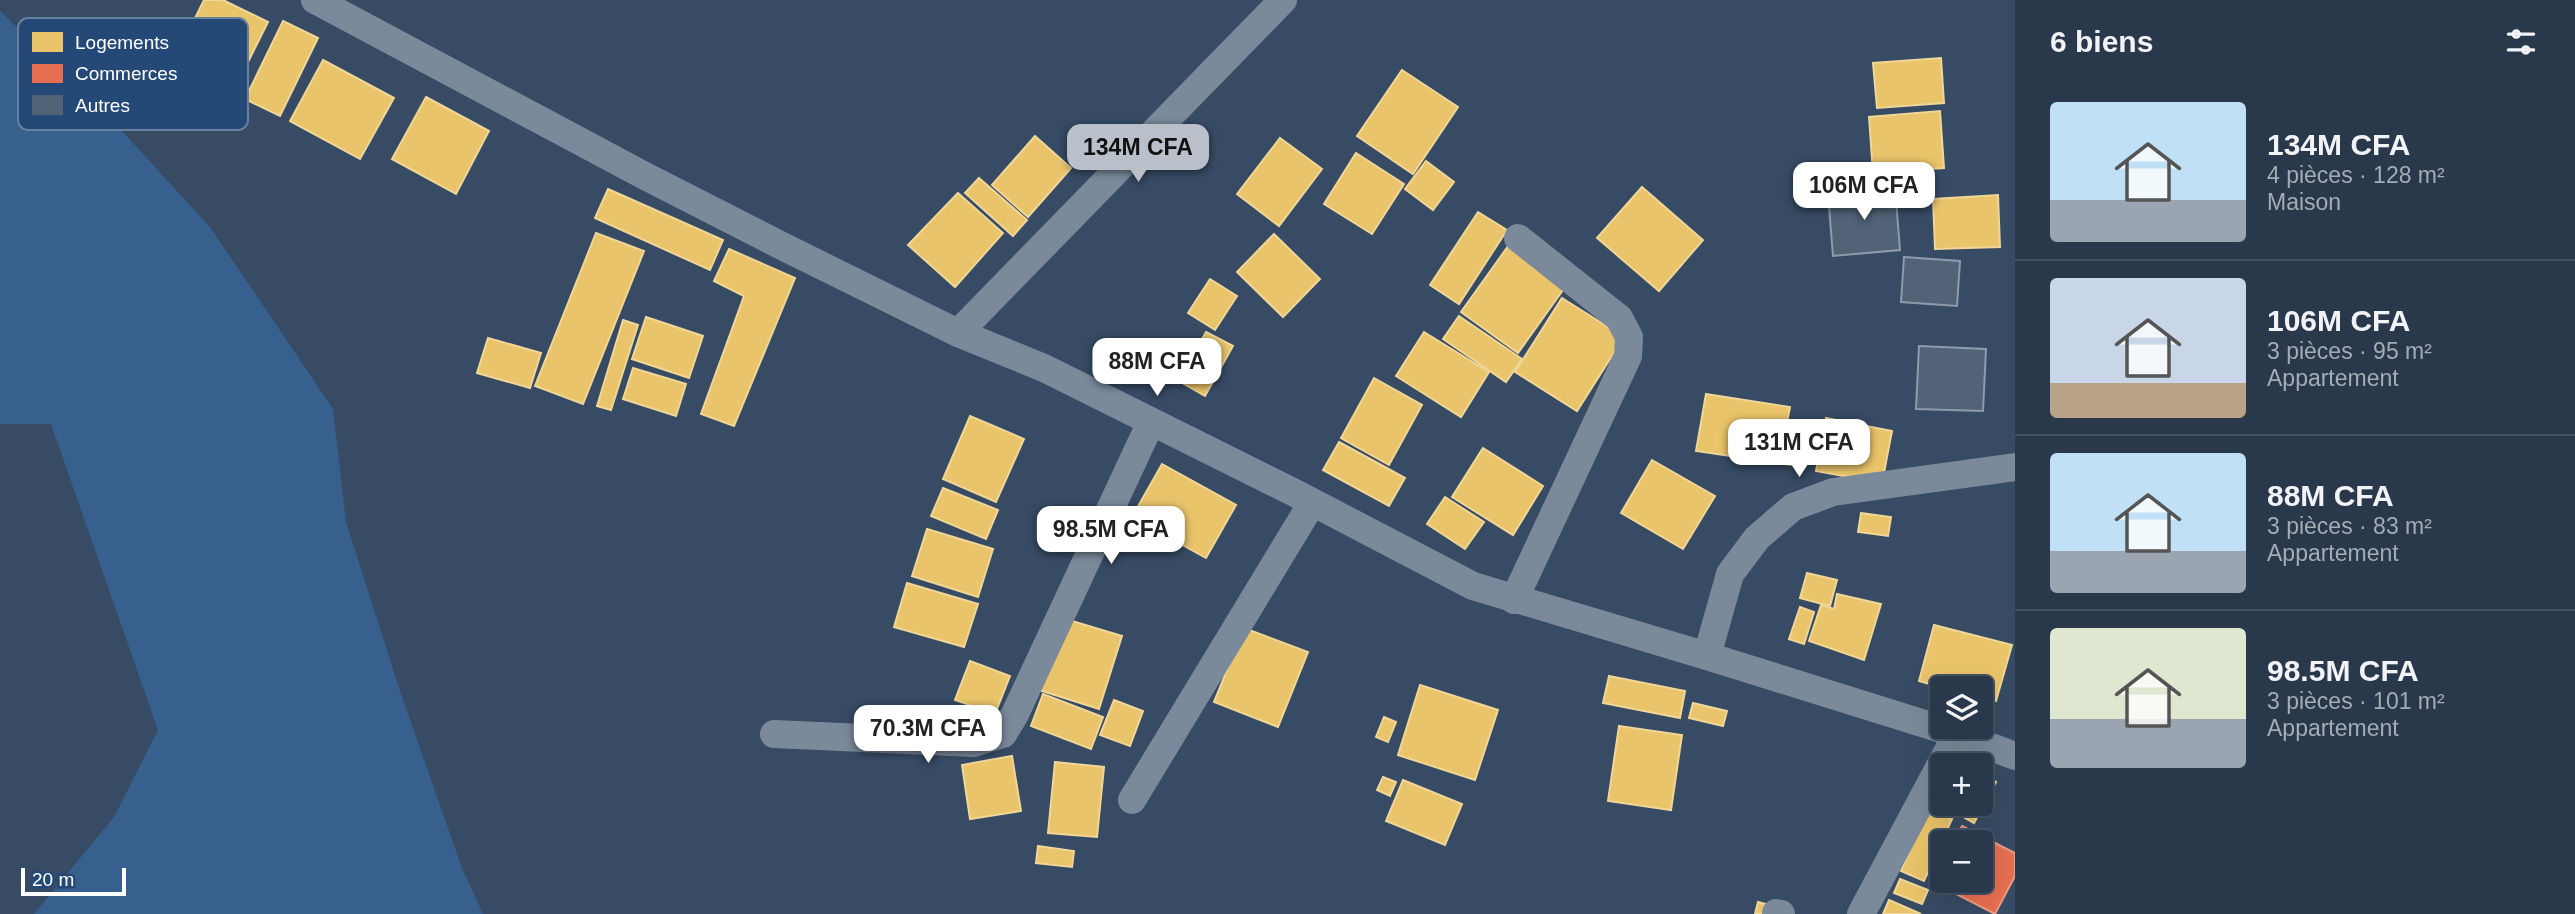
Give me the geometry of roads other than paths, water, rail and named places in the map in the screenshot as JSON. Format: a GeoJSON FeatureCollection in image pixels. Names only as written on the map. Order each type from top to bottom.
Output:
{"type":"FeatureCollection","features":[{"type":"Feature","properties":{"kind":"street"},"geometry":{"type":"LineString","coordinates":[[315,0],[657,183],[958,333],[1044,368],[1473,586],[1930,726]]}},
{"type":"Feature","properties":{"kind":"street"},"geometry":{"type":"LineString","coordinates":[[958,333],[1283,0]]}},
{"type":"Feature","properties":{"kind":"street"},"geometry":{"type":"LineString","coordinates":[[1514,600],[1629,356],[1629,337],[1619,318],[1518,238]]}},
{"type":"Feature","properties":{"kind":"street"},"geometry":{"type":"LineString","coordinates":[[774,734],[974,743],[1003,734],[1151,422]]}},
{"type":"Feature","properties":{"kind":"street"},"geometry":{"type":"LineString","coordinates":[[1707,656],[1730,574],[1758,538],[1793,508],[1833,492],[2015,467]]}},
{"type":"Feature","properties":{"kind":"street"},"geometry":{"type":"LineString","coordinates":[[1132,800],[1312,503]]}},
{"type":"Feature","properties":{"kind":"street"},"geometry":{"type":"LineString","coordinates":[[1861,914],[1954,739]]}},
{"type":"Feature","properties":{"kind":"street"},"geometry":{"type":"LineString","coordinates":[[1970,739],[2015,756]]}}]}
